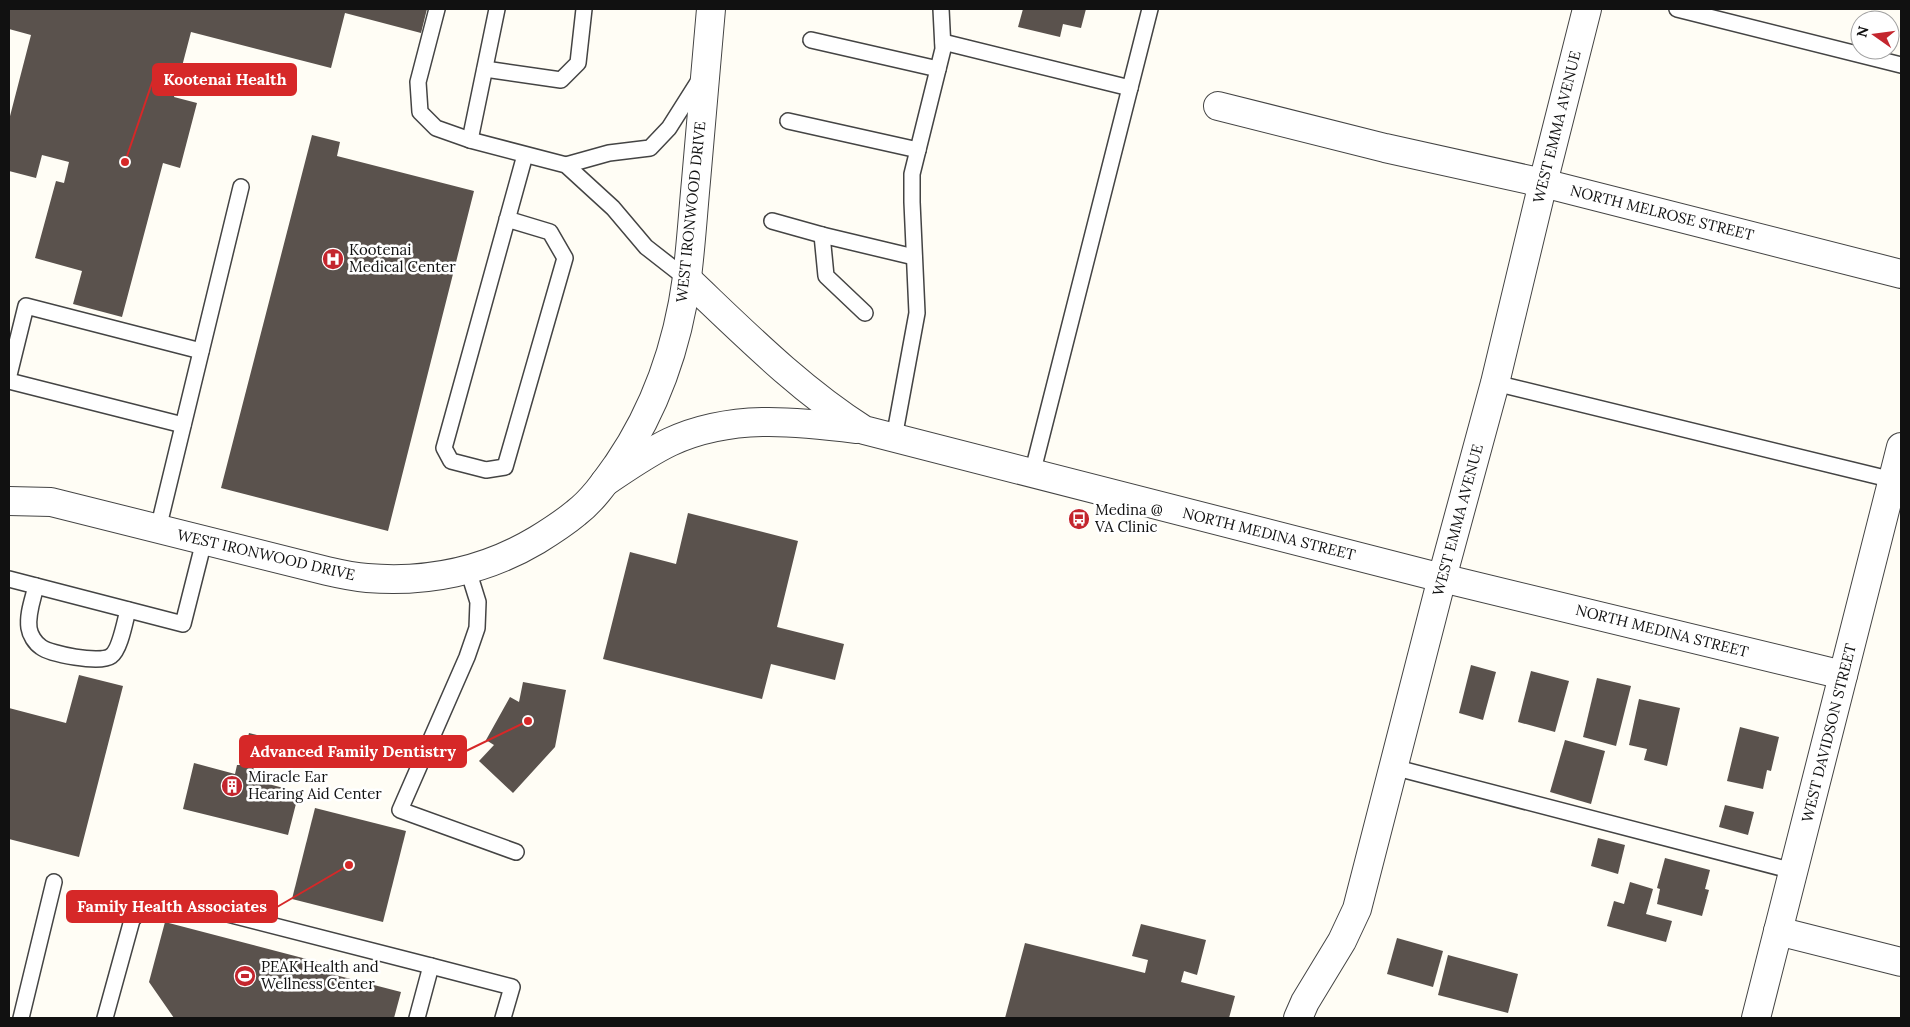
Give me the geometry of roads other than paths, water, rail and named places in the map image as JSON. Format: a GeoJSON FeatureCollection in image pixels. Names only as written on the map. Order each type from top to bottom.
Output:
{"type":"FeatureCollection","features":[{"type":"Feature","properties":{"kind":"street","name":"WEST IRONWOOD DRIVE"},"geometry":{"type":"LineString","coordinates":[[9,501],[51,502],[90,510],[327,572],[366,578],[401,580],[445,575],[468,570],[518,551],[549,533],[578,512],[605,482],[632,444],[655,396],[667,365],[675,337],[686,279],[711,9]]}},
{"type":"Feature","properties":{"kind":"street","name":"WEST EMMA AVENUE"},"geometry":{"type":"LineString","coordinates":[[1298,1018],[1305,1002],[1342,941],[1358,909],[1442,578],[1495,383],[1587,9]]}},
{"type":"Feature","properties":{"kind":"street","name":"NORTH MELROSE STREET"},"geometry":{"type":"LineString","coordinates":[[1218,106],[1385,148],[1543,183],[1901,274]]}},
{"type":"Feature","properties":{"kind":"street","name":"NORTH MEDINA STREET"},"geometry":{"type":"LineString","coordinates":[[686,279],[784,371],[837,413],[864,430],[1442,578],[1843,674]]}},
{"type":"Feature","properties":{"kind":"street"},"geometry":{"type":"LineString","coordinates":[[605,482],[649,453],[670,442],[712,428],[765,421],[801,422],[864,430]]}},
{"type":"Feature","properties":{"kind":"street","name":"WEST DAVIDSON STREET"},"geometry":{"type":"LineString","coordinates":[[1756,1018],[1901,447]]}},
{"type":"Feature","properties":{"kind":"street"},"geometry":{"type":"LineString","coordinates":[[1778,931],[1901,962]]}},
{"type":"Feature","properties":{"kind":"lane"},"geometry":{"type":"LineString","coordinates":[[437,9],[418,82],[420,112],[436,128],[470,140],[566,165],[613,208],[646,247],[686,279]]}},
{"type":"Feature","properties":{"kind":"lane"},"geometry":{"type":"LineString","coordinates":[[470,140],[497,9]]}},
{"type":"Feature","properties":{"kind":"lane"},"geometry":{"type":"LineString","coordinates":[[485,69],[560,80],[578,63],[584,9]]}},
{"type":"Feature","properties":{"kind":"lane"},"geometry":{"type":"LineString","coordinates":[[894,438],[917,313],[912,174],[944,48],[941,9]]}},
{"type":"Feature","properties":{"kind":"lane"},"geometry":{"type":"LineString","coordinates":[[1032,474],[1150,9]]}},
{"type":"Feature","properties":{"kind":"lane"},"geometry":{"type":"LineString","coordinates":[[1677,9],[1901,65]]}},
{"type":"Feature","properties":{"kind":"lane"},"geometry":{"type":"LineString","coordinates":[[811,40],[938,69]]}},
{"type":"Feature","properties":{"kind":"lane"},"geometry":{"type":"LineString","coordinates":[[943,42],[1130,88]]}},
{"type":"Feature","properties":{"kind":"lane"},"geometry":{"type":"LineString","coordinates":[[566,165],[609,153],[650,148],[669,128],[706,69]]}},
{"type":"Feature","properties":{"kind":"lane"},"geometry":{"type":"LineString","coordinates":[[788,121],[918,150]]}},
{"type":"Feature","properties":{"kind":"lane"},"geometry":{"type":"LineString","coordinates":[[507,219],[550,232],[565,258],[504,467],[486,470],[451,461],[444,448],[507,219],[525,154]]}},
{"type":"Feature","properties":{"kind":"lane"},"geometry":{"type":"LineString","coordinates":[[158,529],[241,187]]}},
{"type":"Feature","properties":{"kind":"lane"},"geometry":{"type":"LineString","coordinates":[[772,221],[914,257]]}},
{"type":"Feature","properties":{"kind":"lane"},"geometry":{"type":"LineString","coordinates":[[822,235],[826,276],[865,313]]}},
{"type":"Feature","properties":{"kind":"lane"},"geometry":{"type":"LineString","coordinates":[[9,375],[26,306],[201,351]]}},
{"type":"Feature","properties":{"kind":"lane"},"geometry":{"type":"LineString","coordinates":[[9,381],[183,425]]}},
{"type":"Feature","properties":{"kind":"lane"},"geometry":{"type":"LineString","coordinates":[[1495,383],[1893,480]]}},
{"type":"Feature","properties":{"kind":"lane"},"geometry":{"type":"LineString","coordinates":[[9,579],[183,624],[204,541]]}},
{"type":"Feature","properties":{"kind":"lane"},"geometry":{"type":"LineString","coordinates":[[468,570],[478,602],[477,628],[467,657],[400,810],[516,852]]}},
{"type":"Feature","properties":{"kind":"lane"},"geometry":{"type":"LineString","coordinates":[[36,586],[29,612],[29,629],[35,641],[42,648],[98,661],[111,656],[118,647],[128,610]]}},
{"type":"Feature","properties":{"kind":"lane"},"geometry":{"type":"LineString","coordinates":[[1393,767],[1793,870]]}},
{"type":"Feature","properties":{"kind":"lane"},"geometry":{"type":"LineString","coordinates":[[21,1018],[54,882]]}},
{"type":"Feature","properties":{"kind":"lane"},"geometry":{"type":"LineString","coordinates":[[105,1018],[132,920],[150,900],[177,901],[512,987],[503,1018]]}},
{"type":"Feature","properties":{"kind":"lane"},"geometry":{"type":"LineString","coordinates":[[417,1018],[431,966]]}},
{"type":"Feature","properties":{"kind":"place","name":"Kootenai Health"},"geometry":{"type":"Point","coordinates":[125,162]}},
{"type":"Feature","properties":{"kind":"place","name":"Kootenai Medical Center"},"geometry":{"type":"Point","coordinates":[333,259]}},
{"type":"Feature","properties":{"kind":"place","name":"Medina @ VA Clinic"},"geometry":{"type":"Point","coordinates":[1079,519]}},
{"type":"Feature","properties":{"kind":"place","name":"Advanced Family Dentistry"},"geometry":{"type":"Point","coordinates":[528,721]}},
{"type":"Feature","properties":{"kind":"place","name":"Miracle Ear Hearing Aid Center"},"geometry":{"type":"Point","coordinates":[232,786]}},
{"type":"Feature","properties":{"kind":"place","name":"Family Health Associates"},"geometry":{"type":"Point","coordinates":[349,865]}},
{"type":"Feature","properties":{"kind":"place","name":"PEAK Health and Wellness Center"},"geometry":{"type":"Point","coordinates":[245,976]}}]}
